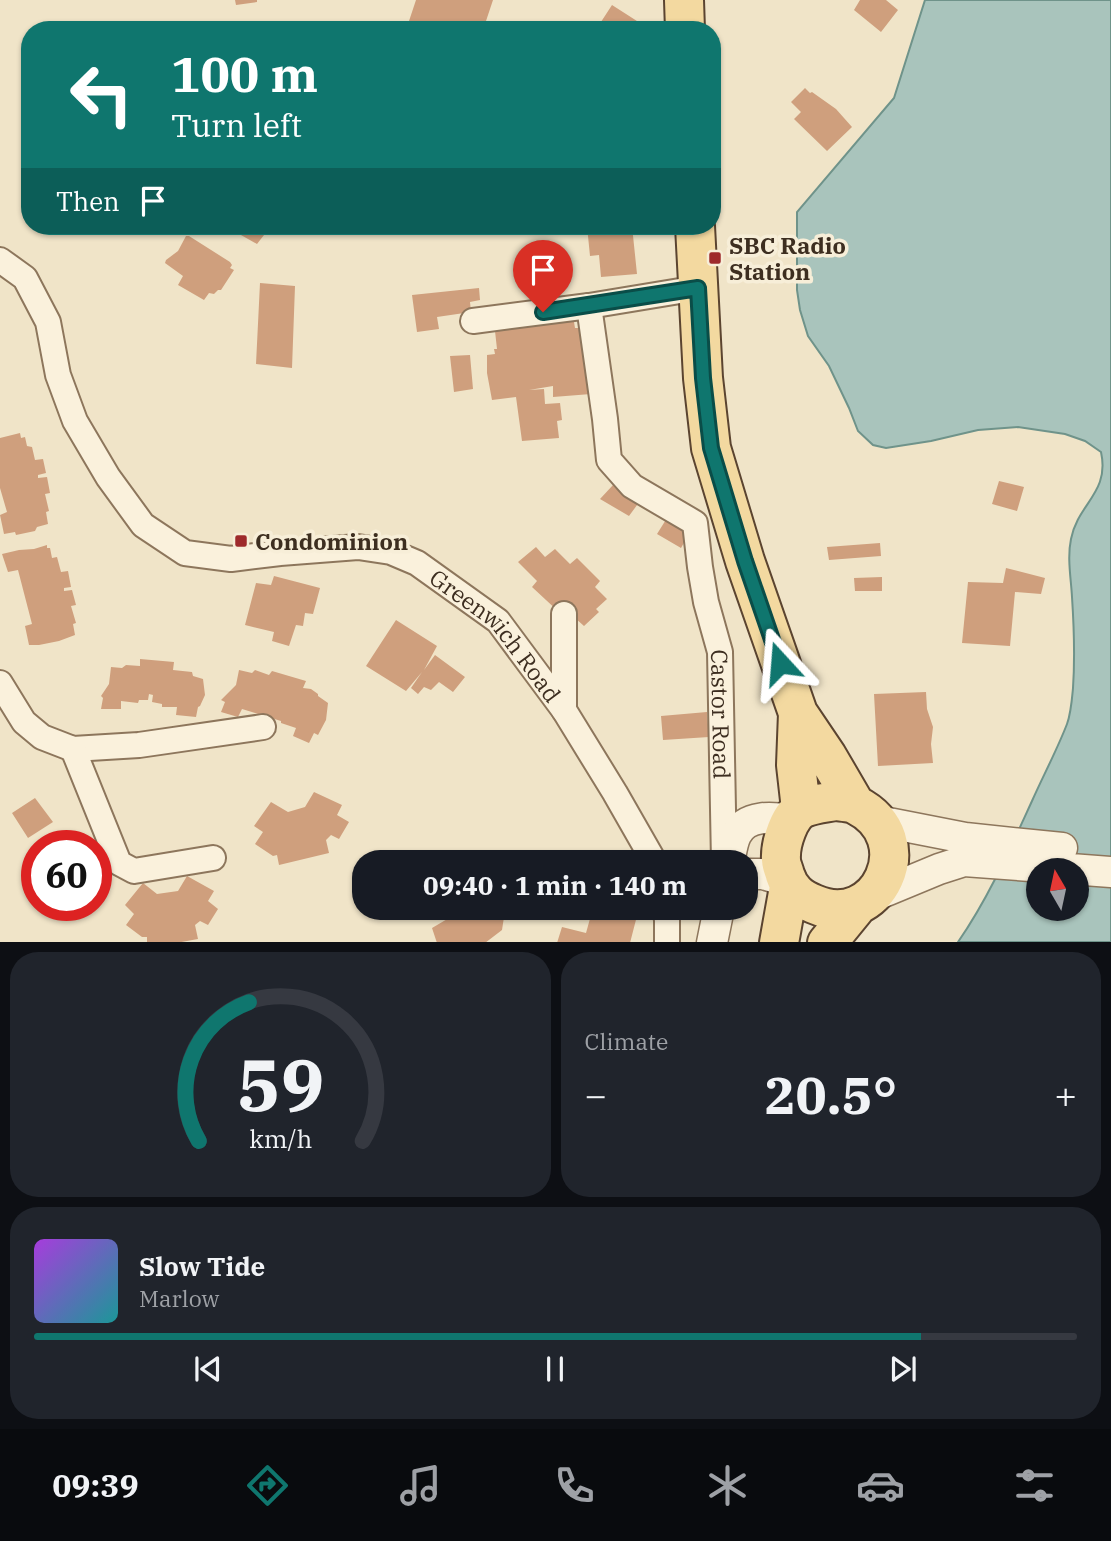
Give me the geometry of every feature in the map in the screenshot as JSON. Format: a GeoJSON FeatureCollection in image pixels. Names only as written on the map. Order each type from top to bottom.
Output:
{"type":"FeatureCollection","features":[{"type":"Feature","properties":{"kind":"main road"},"geometry":{"type":"LineString","coordinates":[[684,0],[685,21]]}},
{"type":"Feature","properties":{"kind":"main road"},"geometry":{"type":"LineString","coordinates":[[695,235],[703,378],[711,448],[745,561],[798,713],[866,813],[886,836],[890,853],[888,870],[881,886],[828,942]]}},
{"type":"Feature","properties":{"kind":"main road"},"geometry":{"type":"LineString","coordinates":[[798,713],[797,814],[783,839],[780,860],[788,884],[804,900],[824,909],[845,909],[863,902]]}},
{"type":"Feature","properties":{"kind":"main road"},"geometry":{"type":"LineString","coordinates":[[797,814],[835,801],[866,813]]}},
{"type":"Feature","properties":{"kind":"main road"},"geometry":{"type":"LineString","coordinates":[[779,942],[788,884]]}},
{"type":"Feature","properties":{"kind":"street","name":"Greenwich Road"},"geometry":{"type":"LineString","coordinates":[[0,260],[25,278],[48,322],[58,375],[75,421],[108,477],[143,525],[185,553],[230,559],[358,547],[391,552],[417,563],[498,621],[564,710],[648,850]]}},
{"type":"Feature","properties":{"kind":"street"},"geometry":{"type":"LineString","coordinates":[[473,321],[698,288]]}},
{"type":"Feature","properties":{"kind":"street","name":"Castor Road"},"geometry":{"type":"LineString","coordinates":[[589,306],[609,460],[632,486],[695,523],[706,602],[720,652],[724,850]]}},
{"type":"Feature","properties":{"kind":"street"},"geometry":{"type":"LineString","coordinates":[[564,614],[564,710]]}},
{"type":"Feature","properties":{"kind":"street"},"geometry":{"type":"LineString","coordinates":[[0,682],[24,722],[42,737],[73,748],[139,746],[263,727]]}},
{"type":"Feature","properties":{"kind":"street"},"geometry":{"type":"LineString","coordinates":[[73,748],[120,863],[134,871],[213,859]]}},
{"type":"Feature","properties":{"kind":"street"},"geometry":{"type":"LineString","coordinates":[[866,813],[964,850],[1111,872]]}},
{"type":"Feature","properties":{"kind":"street"},"geometry":{"type":"LineString","coordinates":[[731,850],[737,834],[750,821],[797,814]]}},
{"type":"Feature","properties":{"kind":"street"},"geometry":{"type":"LineString","coordinates":[[863,902],[939,869],[964,850],[1111,853]]}},
{"type":"Feature","properties":{"kind":"street"},"geometry":{"type":"LineString","coordinates":[[758,874],[788,884]]}},
{"type":"Feature","properties":{"kind":"street"},"geometry":{"type":"LineString","coordinates":[[667,920],[667,942]]}},
{"type":"Feature","properties":{"kind":"street"},"geometry":{"type":"LineString","coordinates":[[712,942],[717,920]]}},
{"type":"Feature","properties":{"kind":"water"},"geometry":{"type":"Polygon","coordinates":[[[925,0],[1111,0],[1111,942],[958,942],[998,873],[1068,720],[1074,654],[1070,546],[1080,516],[1101,478],[1101,452],[1085,441],[1065,434],[1018,427],[978,430],[886,448],[873,445],[858,431],[829,366],[808,336],[797,290],[797,212],[894,98],[925,0]]]}},
{"type":"Feature","properties":{"kind":"building"},"geometry":{"type":"Polygon","coordinates":[[[235,0],[257,0],[257,2],[236,5],[235,0]]]}},
{"type":"Feature","properties":{"kind":"building"},"geometry":{"type":"Polygon","coordinates":[[[416,0],[493,0],[486,21],[409,21],[416,0]]]}},
{"type":"Feature","properties":{"kind":"building"},"geometry":{"type":"Polygon","coordinates":[[[860,0],[886,0],[898,10],[881,32],[854,10],[860,0]]]}},
{"type":"Feature","properties":{"kind":"building"},"geometry":{"type":"Polygon","coordinates":[[[612,5],[637,21],[602,21],[612,5]]]}},
{"type":"Feature","properties":{"kind":"building"},"geometry":{"type":"Polygon","coordinates":[[[805,88],[836,109],[852,127],[827,151],[794,119],[801,112],[791,102],[805,88]]]}},
{"type":"Feature","properties":{"kind":"building"},"geometry":{"type":"Polygon","coordinates":[[[241,235],[264,235],[257,244],[241,235]]]}},
{"type":"Feature","properties":{"kind":"building"},"geometry":{"type":"Polygon","coordinates":[[[588,235],[633,235],[637,274],[601,277],[599,255],[590,256],[588,235]]]}},
{"type":"Feature","properties":{"kind":"building"},"geometry":{"type":"Polygon","coordinates":[[[186,236],[230,262],[230,268],[234,270],[221,290],[214,294],[209,293],[204,300],[178,285],[183,276],[165,263],[178,251],[186,236]]]}},
{"type":"Feature","properties":{"kind":"building"},"geometry":{"type":"Polygon","coordinates":[[[260,283],[295,286],[292,368],[256,364],[260,283]]]}},
{"type":"Feature","properties":{"kind":"building"},"geometry":{"type":"Polygon","coordinates":[[[479,288],[480,300],[470,302],[471,312],[437,317],[439,329],[417,332],[412,295],[479,288]]]}},
{"type":"Feature","properties":{"kind":"building"},"geometry":{"type":"Polygon","coordinates":[[[573,316],[575,328],[583,328],[591,394],[553,397],[553,386],[529,390],[544,389],[545,404],[560,403],[562,420],[557,421],[559,438],[522,441],[516,397],[492,400],[487,355],[495,354],[494,349],[497,349],[494,322],[573,316]]]}},
{"type":"Feature","properties":{"kind":"building"},"geometry":{"type":"Polygon","coordinates":[[[470,355],[473,389],[454,392],[450,356],[470,355]]]}},
{"type":"Feature","properties":{"kind":"building"},"geometry":{"type":"Polygon","coordinates":[[[20,433],[21,438],[25,437],[27,446],[32,447],[35,460],[43,459],[46,473],[38,475],[38,478],[47,477],[50,493],[45,494],[49,511],[46,512],[48,524],[37,527],[35,531],[16,535],[15,532],[4,534],[0,515],[7,512],[0,488],[0,438],[20,433]]]}},
{"type":"Feature","properties":{"kind":"building"},"geometry":{"type":"Polygon","coordinates":[[[999,481],[1024,487],[1017,511],[992,504],[999,481]]]}},
{"type":"Feature","properties":{"kind":"building"},"geometry":{"type":"Polygon","coordinates":[[[613,485],[640,501],[629,516],[600,499],[613,485]]]}},
{"type":"Feature","properties":{"kind":"building"},"geometry":{"type":"Polygon","coordinates":[[[667,518],[690,532],[681,548],[657,534],[667,518]]]}},
{"type":"Feature","properties":{"kind":"building"},"geometry":{"type":"Polygon","coordinates":[[[880,543],[881,556],[829,560],[827,547],[880,543]]]}},
{"type":"Feature","properties":{"kind":"building"},"geometry":{"type":"Polygon","coordinates":[[[47,545],[52,558],[57,557],[61,572],[68,571],[71,587],[64,588],[64,591],[72,590],[76,605],[71,606],[76,623],[73,624],[75,635],[59,641],[29,645],[25,626],[32,624],[18,570],[8,572],[2,554],[47,545]]]}},
{"type":"Feature","properties":{"kind":"building"},"geometry":{"type":"Polygon","coordinates":[[[536,547],[545,557],[555,549],[570,564],[577,558],[600,581],[595,587],[607,599],[596,609],[599,612],[584,626],[565,609],[560,613],[532,587],[537,581],[518,562],[536,547]]]}},
{"type":"Feature","properties":{"kind":"building"},"geometry":{"type":"Polygon","coordinates":[[[1006,568],[1045,578],[1041,594],[1015,592],[1010,646],[962,643],[968,582],[1003,583],[1006,568]]]}},
{"type":"Feature","properties":{"kind":"building"},"geometry":{"type":"Polygon","coordinates":[[[274,576],[320,588],[313,614],[305,613],[303,626],[296,625],[289,646],[272,641],[274,632],[245,625],[256,583],[271,585],[274,576]]]}},
{"type":"Feature","properties":{"kind":"building"},"geometry":{"type":"Polygon","coordinates":[[[882,577],[882,591],[855,591],[854,578],[882,577]]]}},
{"type":"Feature","properties":{"kind":"building"},"geometry":{"type":"Polygon","coordinates":[[[396,620],[437,646],[424,670],[435,655],[465,677],[453,692],[439,682],[431,690],[424,687],[418,694],[411,688],[422,672],[406,691],[366,666],[396,620]]]}},
{"type":"Feature","properties":{"kind":"building"},"geometry":{"type":"Polygon","coordinates":[[[140,659],[174,662],[173,670],[192,672],[193,676],[203,679],[205,695],[196,717],[176,715],[177,707],[162,707],[162,704],[152,702],[153,695],[149,694],[148,700],[139,700],[138,703],[121,701],[121,709],[101,709],[101,696],[109,684],[111,667],[140,666],[140,659]]]}},
{"type":"Feature","properties":{"kind":"building"},"geometry":{"type":"Polygon","coordinates":[[[239,670],[252,673],[255,670],[269,675],[272,671],[306,681],[303,688],[311,689],[328,703],[326,720],[318,735],[314,733],[309,743],[293,736],[296,728],[281,721],[242,709],[238,717],[221,712],[225,702],[221,700],[236,685],[239,670]]]}},
{"type":"Feature","properties":{"kind":"building"},"geometry":{"type":"Polygon","coordinates":[[[926,692],[927,709],[933,727],[933,763],[878,766],[874,694],[926,692]]]}},
{"type":"Feature","properties":{"kind":"building"},"geometry":{"type":"Polygon","coordinates":[[[707,712],[709,737],[663,740],[661,716],[707,712]]]}},
{"type":"Feature","properties":{"kind":"building"},"geometry":{"type":"Polygon","coordinates":[[[314,792],[342,805],[337,815],[349,822],[339,839],[331,835],[326,840],[329,853],[279,865],[277,855],[273,856],[255,844],[263,832],[254,826],[271,802],[288,812],[305,807],[314,792]]]}},
{"type":"Feature","properties":{"kind":"building"},"geometry":{"type":"Polygon","coordinates":[[[35,798],[53,822],[40,830],[23,830],[12,813],[35,798]]]}},
{"type":"Feature","properties":{"kind":"building"},"geometry":{"type":"Polygon","coordinates":[[[187,876],[214,891],[208,901],[218,909],[208,925],[200,921],[195,925],[198,939],[147,942],[147,937],[142,937],[126,925],[134,914],[125,905],[143,883],[157,894],[178,891],[187,876]]]}},
{"type":"Feature","properties":{"kind":"building"},"geometry":{"type":"Polygon","coordinates":[[[446,920],[504,920],[502,930],[486,942],[437,942],[432,928],[446,920]]]}},
{"type":"Feature","properties":{"kind":"building"},"geometry":{"type":"Polygon","coordinates":[[[590,920],[636,920],[630,942],[557,942],[562,927],[586,933],[590,920]]]}},
{"type":"Feature","properties":{"kind":"place","name":"SBC Radio Station"},"geometry":{"type":"Point","coordinates":[715,258]}},
{"type":"Feature","properties":{"kind":"place","name":"Condominion"},"geometry":{"type":"Point","coordinates":[241,541]}},
{"type":"Feature","properties":{"kind":"route"},"geometry":{"type":"LineString","coordinates":[[543,312],[698,288],[703,378],[711,448],[745,561],[780,663]]}}]}
